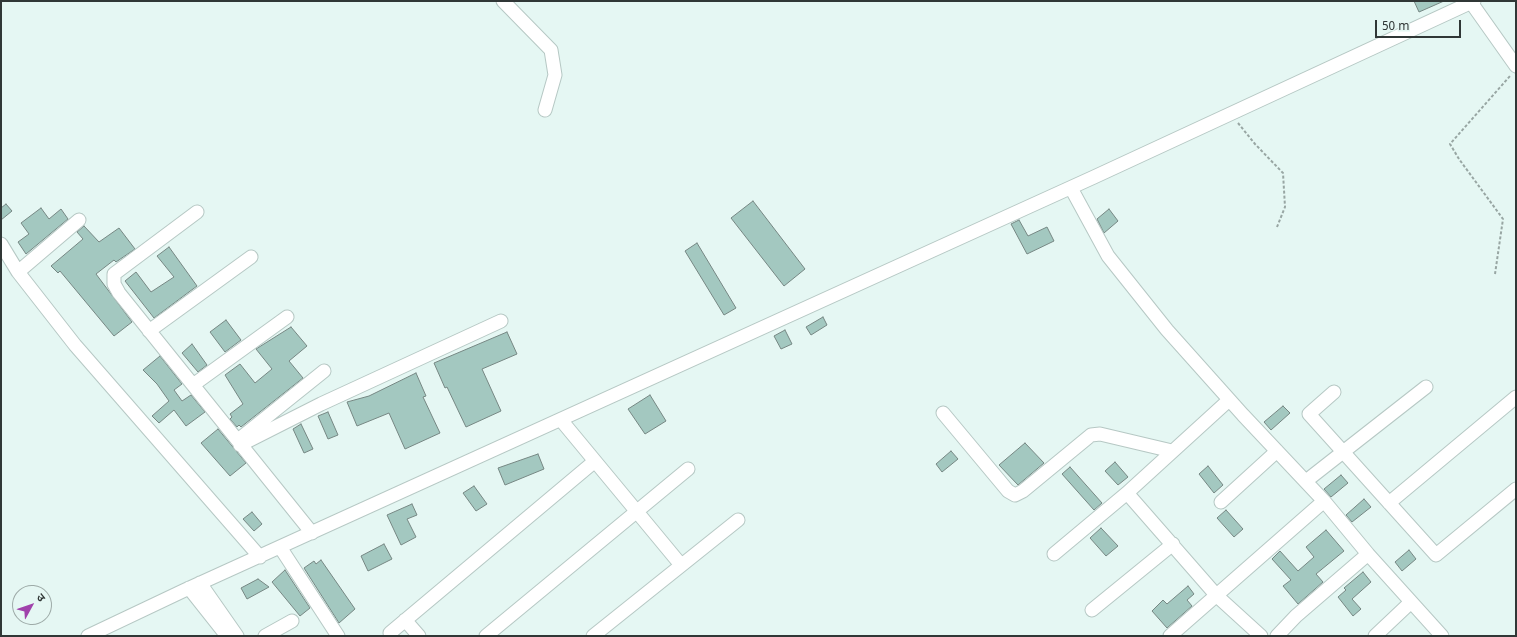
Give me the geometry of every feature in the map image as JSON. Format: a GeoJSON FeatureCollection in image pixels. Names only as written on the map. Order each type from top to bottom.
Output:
{"type":"FeatureCollection","features":[{"type":"Feature","properties":{"kind":"street"},"geometry":{"type":"LineString","coordinates":[[503,1],[551,50],[555,75],[545,110]]}},
{"type":"Feature","properties":{"kind":"street"},"geometry":{"type":"LineString","coordinates":[[88,636],[194,586],[1071,188],[1472,2],[1513,71]]}},
{"type":"Feature","properties":{"kind":"street"},"geometry":{"type":"LineString","coordinates":[[1071,188],[1108,256],[1167,330],[1229,400],[1324,501],[1368,554],[1442,636]]}},
{"type":"Feature","properties":{"kind":"street"},"geometry":{"type":"LineString","coordinates":[[197,212],[114,274],[114,284],[119,293],[149,331],[312,533]]}},
{"type":"Feature","properties":{"kind":"street"},"geometry":{"type":"LineString","coordinates":[[18,272],[79,220]]}},
{"type":"Feature","properties":{"kind":"street"},"geometry":{"type":"LineString","coordinates":[[1,244],[18,272],[75,345],[260,557]]}},
{"type":"Feature","properties":{"kind":"street"},"geometry":{"type":"LineString","coordinates":[[149,331],[251,257]]}},
{"type":"Feature","properties":{"kind":"street"},"geometry":{"type":"LineString","coordinates":[[192,385],[287,316]]}},
{"type":"Feature","properties":{"kind":"street"},"geometry":{"type":"LineString","coordinates":[[239,443],[502,321]]}},
{"type":"Feature","properties":{"kind":"street"},"geometry":{"type":"LineString","coordinates":[[239,443],[324,371]]}},
{"type":"Feature","properties":{"kind":"street"},"geometry":{"type":"LineString","coordinates":[[1306,482],[1426,386]]}},
{"type":"Feature","properties":{"kind":"street"},"geometry":{"type":"LineString","coordinates":[[1334,392],[1309,414],[1436,555],[1516,489]]}},
{"type":"Feature","properties":{"kind":"street"},"geometry":{"type":"LineString","coordinates":[[1389,503],[1516,397]]}},
{"type":"Feature","properties":{"kind":"street"},"geometry":{"type":"LineString","coordinates":[[1054,554],[1127,492],[1229,400]]}},
{"type":"Feature","properties":{"kind":"street"},"geometry":{"type":"LineString","coordinates":[[943,413],[1008,491],[1015,495],[1023,491],[1091,435],[1100,434],[1172,451]]}},
{"type":"Feature","properties":{"kind":"street"},"geometry":{"type":"LineString","coordinates":[[561,420],[681,564]]}},
{"type":"Feature","properties":{"kind":"street"},"geometry":{"type":"LineString","coordinates":[[1221,502],[1277,451]]}},
{"type":"Feature","properties":{"kind":"street"},"geometry":{"type":"LineString","coordinates":[[390,633],[596,461]]}},
{"type":"Feature","properties":{"kind":"street"},"geometry":{"type":"LineString","coordinates":[[486,636],[688,468]]}},
{"type":"Feature","properties":{"kind":"street"},"geometry":{"type":"LineString","coordinates":[[1127,492],[1217,596],[1261,636]]}},
{"type":"Feature","properties":{"kind":"street"},"geometry":{"type":"LineString","coordinates":[[1170,636],[1324,501]]}},
{"type":"Feature","properties":{"kind":"street"},"geometry":{"type":"LineString","coordinates":[[593,636],[681,564],[738,520]]}},
{"type":"Feature","properties":{"kind":"street"},"geometry":{"type":"LineString","coordinates":[[1092,610],[1173,544]]}},
{"type":"Feature","properties":{"kind":"street"},"geometry":{"type":"LineString","coordinates":[[280,548],[338,636]]}},
{"type":"Feature","properties":{"kind":"street"},"geometry":{"type":"LineString","coordinates":[[1277,636],[1296,616],[1368,554]]}},
{"type":"Feature","properties":{"kind":"street"},"geometry":{"type":"LineString","coordinates":[[194,586],[216,615],[237,636]]}},
{"type":"Feature","properties":{"kind":"street"},"geometry":{"type":"LineString","coordinates":[[1375,636],[1412,602]]}},
{"type":"Feature","properties":{"kind":"street"},"geometry":{"type":"LineString","coordinates":[[216,615],[227,636]]}},
{"type":"Feature","properties":{"kind":"street"},"geometry":{"type":"LineString","coordinates":[[405,620],[419,636]]}},
{"type":"Feature","properties":{"kind":"street"},"geometry":{"type":"LineString","coordinates":[[265,636],[292,621]]}},
{"type":"Feature","properties":{"kind":"path"},"geometry":{"type":"LineString","coordinates":[[1496,274],[1503,219],[1459,159],[1450,144],[1513,71]]}},
{"type":"Feature","properties":{"kind":"path"},"geometry":{"type":"LineString","coordinates":[[1231,114],[1255,144],[1283,173],[1284,207],[1277,227]]}},
{"type":"Feature","properties":{"kind":"building"},"geometry":{"type":"Polygon","coordinates":[[[1414,1],[1444,1],[1419,12],[1414,1]]]}},
{"type":"Feature","properties":{"kind":"building"},"geometry":{"type":"Polygon","coordinates":[[[753,201],[805,269],[784,286],[731,218],[753,201]]]}},
{"type":"Feature","properties":{"kind":"building"},"geometry":{"type":"Polygon","coordinates":[[[6,204],[12,211],[1,220],[1,208],[6,204]]]}},
{"type":"Feature","properties":{"kind":"building"},"geometry":{"type":"Polygon","coordinates":[[[41,208],[49,219],[61,209],[68,219],[26,254],[18,242],[29,234],[21,223],[41,208]]]}},
{"type":"Feature","properties":{"kind":"building"},"geometry":{"type":"Polygon","coordinates":[[[1109,209],[1118,221],[1104,233],[1097,219],[1109,209]]]}},
{"type":"Feature","properties":{"kind":"building"},"geometry":{"type":"Polygon","coordinates":[[[1019,220],[1028,236],[1047,227],[1054,241],[1027,254],[1011,224],[1019,220]]]}},
{"type":"Feature","properties":{"kind":"building"},"geometry":{"type":"Polygon","coordinates":[[[84,226],[99,242],[119,228],[135,249],[116,262],[114,260],[96,274],[132,322],[114,336],[60,271],[58,273],[51,266],[83,239],[77,232],[84,226]]]}},
{"type":"Feature","properties":{"kind":"building"},"geometry":{"type":"Polygon","coordinates":[[[697,243],[736,308],[724,315],[685,251],[697,243]]]}},
{"type":"Feature","properties":{"kind":"building"},"geometry":{"type":"Polygon","coordinates":[[[169,247],[197,286],[154,318],[125,281],[136,272],[151,292],[174,277],[157,256],[169,247]]]}},
{"type":"Feature","properties":{"kind":"building"},"geometry":{"type":"Polygon","coordinates":[[[823,317],[827,325],[811,335],[806,327],[823,317]]]}},
{"type":"Feature","properties":{"kind":"building"},"geometry":{"type":"Polygon","coordinates":[[[226,320],[241,340],[225,352],[210,332],[226,320]]]}},
{"type":"Feature","properties":{"kind":"building"},"geometry":{"type":"Polygon","coordinates":[[[291,327],[307,346],[289,361],[303,378],[241,427],[239,425],[237,427],[230,419],[232,417],[230,414],[243,404],[225,375],[240,364],[255,383],[272,369],[256,349],[291,327]]]}},
{"type":"Feature","properties":{"kind":"building"},"geometry":{"type":"Polygon","coordinates":[[[785,330],[792,344],[781,349],[774,336],[785,330]]]}},
{"type":"Feature","properties":{"kind":"building"},"geometry":{"type":"Polygon","coordinates":[[[507,332],[517,354],[482,369],[501,411],[466,427],[447,387],[445,388],[434,363],[507,332]]]}},
{"type":"Feature","properties":{"kind":"building"},"geometry":{"type":"Polygon","coordinates":[[[192,344],[207,365],[198,372],[182,353],[192,344]]]}},
{"type":"Feature","properties":{"kind":"building"},"geometry":{"type":"Polygon","coordinates":[[[160,356],[182,384],[174,390],[182,401],[191,395],[205,412],[186,426],[174,410],[159,423],[152,416],[169,401],[157,384],[143,370],[160,356]]]}},
{"type":"Feature","properties":{"kind":"building"},"geometry":{"type":"Polygon","coordinates":[[[416,373],[426,396],[423,397],[440,433],[405,449],[389,413],[357,426],[347,402],[369,396],[416,373]]]}},
{"type":"Feature","properties":{"kind":"building"},"geometry":{"type":"Polygon","coordinates":[[[650,395],[666,421],[645,434],[628,409],[650,395]]]}},
{"type":"Feature","properties":{"kind":"building"},"geometry":{"type":"Polygon","coordinates":[[[1283,406],[1290,413],[1271,430],[1264,422],[1283,406]]]}},
{"type":"Feature","properties":{"kind":"building"},"geometry":{"type":"Polygon","coordinates":[[[328,412],[338,435],[328,439],[318,416],[328,412]]]}},
{"type":"Feature","properties":{"kind":"building"},"geometry":{"type":"Polygon","coordinates":[[[301,424],[313,449],[304,453],[293,429],[301,424]]]}},
{"type":"Feature","properties":{"kind":"building"},"geometry":{"type":"Polygon","coordinates":[[[218,429],[246,463],[230,476],[201,443],[218,429]]]}},
{"type":"Feature","properties":{"kind":"building"},"geometry":{"type":"Polygon","coordinates":[[[1025,443],[1044,463],[1018,485],[999,465],[1025,443]]]}},
{"type":"Feature","properties":{"kind":"building"},"geometry":{"type":"Polygon","coordinates":[[[951,451],[958,459],[942,472],[936,464],[951,451]]]}},
{"type":"Feature","properties":{"kind":"building"},"geometry":{"type":"Polygon","coordinates":[[[538,454],[544,469],[505,485],[498,468],[538,454]]]}},
{"type":"Feature","properties":{"kind":"building"},"geometry":{"type":"Polygon","coordinates":[[[1115,462],[1128,477],[1118,485],[1105,471],[1115,462]]]}},
{"type":"Feature","properties":{"kind":"building"},"geometry":{"type":"Polygon","coordinates":[[[1208,466],[1223,485],[1214,493],[1199,474],[1208,466]]]}},
{"type":"Feature","properties":{"kind":"building"},"geometry":{"type":"Polygon","coordinates":[[[1070,467],[1102,503],[1094,510],[1062,474],[1070,467]]]}},
{"type":"Feature","properties":{"kind":"building"},"geometry":{"type":"Polygon","coordinates":[[[1341,475],[1348,483],[1331,497],[1324,489],[1341,475]]]}},
{"type":"Feature","properties":{"kind":"building"},"geometry":{"type":"Polygon","coordinates":[[[474,486],[487,504],[476,511],[463,493],[474,486]]]}},
{"type":"Feature","properties":{"kind":"building"},"geometry":{"type":"Polygon","coordinates":[[[1364,499],[1371,507],[1352,522],[1346,515],[1364,499]]]}},
{"type":"Feature","properties":{"kind":"building"},"geometry":{"type":"Polygon","coordinates":[[[412,504],[417,515],[407,519],[416,537],[401,545],[387,515],[412,504]]]}},
{"type":"Feature","properties":{"kind":"building"},"geometry":{"type":"Polygon","coordinates":[[[1226,510],[1243,529],[1234,537],[1217,518],[1226,510]]]}},
{"type":"Feature","properties":{"kind":"building"},"geometry":{"type":"Polygon","coordinates":[[[252,512],[262,524],[254,531],[243,519],[252,512]]]}},
{"type":"Feature","properties":{"kind":"building"},"geometry":{"type":"Polygon","coordinates":[[[1101,528],[1118,546],[1106,556],[1090,538],[1101,528]]]}},
{"type":"Feature","properties":{"kind":"building"},"geometry":{"type":"Polygon","coordinates":[[[1326,530],[1344,551],[1316,574],[1323,582],[1298,604],[1283,586],[1291,580],[1272,559],[1280,551],[1298,571],[1314,557],[1306,547],[1326,530]]]}},
{"type":"Feature","properties":{"kind":"building"},"geometry":{"type":"Polygon","coordinates":[[[384,544],[392,559],[368,571],[361,556],[384,544]]]}},
{"type":"Feature","properties":{"kind":"building"},"geometry":{"type":"Polygon","coordinates":[[[1409,550],[1416,559],[1402,571],[1395,562],[1409,550]]]}},
{"type":"Feature","properties":{"kind":"building"},"geometry":{"type":"Polygon","coordinates":[[[321,560],[355,609],[339,623],[304,568],[314,561],[316,564],[321,560]]]}},
{"type":"Feature","properties":{"kind":"building"},"geometry":{"type":"Polygon","coordinates":[[[285,570],[310,608],[300,616],[272,582],[285,570]]]}},
{"type":"Feature","properties":{"kind":"building"},"geometry":{"type":"Polygon","coordinates":[[[1363,572],[1371,582],[1352,599],[1361,609],[1353,616],[1338,597],[1346,590],[1344,588],[1363,572]]]}},
{"type":"Feature","properties":{"kind":"building"},"geometry":{"type":"Polygon","coordinates":[[[258,579],[269,587],[247,599],[241,588],[258,579]]]}},
{"type":"Feature","properties":{"kind":"building"},"geometry":{"type":"Polygon","coordinates":[[[1188,586],[1194,594],[1187,600],[1192,606],[1167,628],[1152,611],[1163,600],[1167,604],[1188,586]]]}}]}
